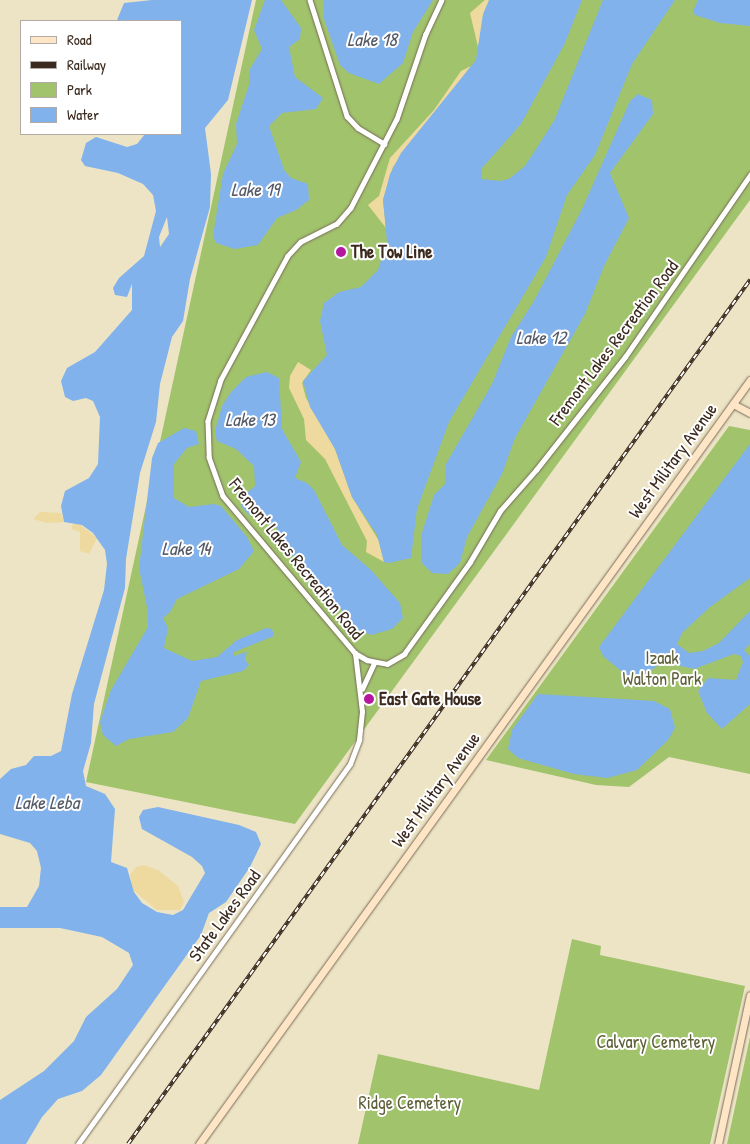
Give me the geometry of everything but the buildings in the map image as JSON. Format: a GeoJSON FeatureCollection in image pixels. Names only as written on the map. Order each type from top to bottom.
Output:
{"type":"FeatureCollection","features":[{"type":"Feature","properties":{"kind":"main road","name":"West Military Avenue"},"geometry":{"type":"LineString","coordinates":[[199,1144],[750,380]]}},
{"type":"Feature","properties":{"kind":"main road"},"geometry":{"type":"LineString","coordinates":[[733,404],[750,413]]}},
{"type":"Feature","properties":{"kind":"main road"},"geometry":{"type":"LineString","coordinates":[[718,1144],[750,995]]}},
{"type":"Feature","properties":{"kind":"street"},"geometry":{"type":"LineString","coordinates":[[310,0],[347,116],[358,128],[385,144]]}},
{"type":"Feature","properties":{"kind":"street","name":"Fremont Lakes Recreation Road"},"geometry":{"type":"LineString","coordinates":[[442,0],[426,34],[404,100],[385,144],[345,217],[298,244],[284,262],[221,380],[210,408],[207,432],[211,465],[223,496],[355,653],[374,663],[389,664],[404,654],[470,562],[500,511],[536,470],[625,357],[750,175]]}},
{"type":"Feature","properties":{"kind":"street","name":"State Lakes Road"},"geometry":{"type":"LineString","coordinates":[[78,1144],[346,772],[360,733],[362,690],[355,653]]}},
{"type":"Feature","properties":{"kind":"street","name":"State Lakes Road"},"geometry":{"type":"LineString","coordinates":[[362,690],[374,663]]}},
{"type":"Feature","properties":{"kind":"green space"},"geometry":{"type":"Polygon","coordinates":[[[256,0],[750,0],[750,200],[295,824],[86,782],[256,0]]]}},
{"type":"Feature","properties":{"kind":"green space","name":"Izaak Walton Park"},"geometry":{"type":"Polygon","coordinates":[[[729,426],[750,430],[750,774],[669,757],[629,787],[596,785],[486,760],[729,426]]]}},
{"type":"Feature","properties":{"kind":"green space"},"geometry":{"type":"Polygon","coordinates":[[[572,939],[601,946],[600,955],[745,986],[710,1144],[358,1144],[378,1054],[539,1090],[572,939]]]}},
{"type":"Feature","properties":{"kind":"green space"},"geometry":{"type":"Polygon","coordinates":[[[750,1037],[750,1144],[727,1144],[750,1037]]]}},
{"type":"Feature","properties":{"kind":"sand"},"geometry":{"type":"Polygon","coordinates":[[[485,0],[489,0],[478,47],[470,13],[485,0]]]}},
{"type":"Feature","properties":{"kind":"sand"},"geometry":{"type":"Polygon","coordinates":[[[471,66],[393,167],[383,200],[386,228],[368,205],[379,196],[390,158],[434,110],[461,71],[471,66]]]}},
{"type":"Feature","properties":{"kind":"sand"},"geometry":{"type":"Polygon","coordinates":[[[298,362],[311,370],[302,383],[306,398],[335,449],[352,497],[379,541],[384,562],[366,552],[367,541],[325,459],[306,440],[304,419],[289,388],[290,376],[298,362]]]}},
{"type":"Feature","properties":{"kind":"sand"},"geometry":{"type":"Polygon","coordinates":[[[40,512],[61,513],[64,522],[47,523],[33,519],[40,512]]]}},
{"type":"Feature","properties":{"kind":"sand"},"geometry":{"type":"Polygon","coordinates":[[[78,523],[97,538],[89,554],[80,551],[80,532],[71,529],[73,524],[78,523]]]}},
{"type":"Feature","properties":{"kind":"sand"},"geometry":{"type":"Polygon","coordinates":[[[144,865],[158,870],[178,886],[184,902],[180,910],[157,910],[133,890],[130,875],[136,867],[144,865]]]}},
{"type":"Feature","properties":{"kind":"water","name":"Lake Leba"},"geometry":{"type":"Polygon","coordinates":[[[152,0],[252,0],[228,100],[205,128],[211,174],[210,207],[190,279],[183,321],[172,337],[160,384],[156,422],[140,473],[126,559],[125,588],[94,704],[91,743],[83,771],[86,786],[105,794],[115,809],[111,862],[127,868],[134,892],[142,903],[157,912],[173,915],[183,910],[205,873],[202,866],[192,857],[142,829],[139,817],[143,810],[158,807],[239,825],[256,832],[261,844],[250,867],[226,902],[209,913],[201,935],[101,1075],[82,1091],[58,1099],[42,1117],[26,1144],[0,1144],[0,1100],[44,1071],[74,1041],[86,1017],[117,989],[133,965],[129,953],[102,937],[60,928],[0,928],[0,907],[27,907],[39,886],[41,868],[37,851],[30,843],[0,834],[0,779],[11,769],[26,765],[34,756],[51,756],[61,751],[72,694],[104,590],[107,564],[105,550],[93,533],[82,525],[64,522],[61,506],[65,491],[89,478],[98,464],[100,417],[93,401],[86,398],[73,401],[65,397],[61,381],[67,368],[95,352],[132,310],[132,284],[127,297],[115,295],[113,288],[119,278],[144,256],[156,211],[153,195],[143,184],[118,173],[85,166],[81,160],[86,143],[96,137],[127,147],[137,144],[144,135],[182,135],[182,20],[117,20],[124,3],[152,0]],[[167,217],[159,237],[160,247],[169,234],[167,217]]]}},
{"type":"Feature","properties":{"kind":"water","name":"Lake 19"},"geometry":{"type":"Polygon","coordinates":[[[265,0],[281,0],[301,28],[300,39],[289,47],[295,77],[323,98],[316,109],[282,113],[269,126],[284,170],[291,178],[308,184],[309,200],[296,210],[277,218],[258,245],[235,249],[216,243],[213,236],[223,174],[237,144],[236,124],[249,85],[250,69],[262,49],[254,30],[265,0]]]}},
{"type":"Feature","properties":{"kind":"water","name":"Lake 18"},"geometry":{"type":"Polygon","coordinates":[[[323,0],[433,0],[413,32],[403,63],[379,84],[349,73],[340,65],[324,19],[323,0]]]}},
{"type":"Feature","properties":{"kind":"water"},"geometry":{"type":"Polygon","coordinates":[[[489,0],[582,0],[565,43],[521,124],[482,168],[482,179],[500,181],[509,179],[525,166],[554,121],[603,0],[675,0],[632,64],[595,155],[567,195],[546,257],[449,422],[417,509],[411,558],[389,563],[384,562],[377,535],[352,497],[335,449],[310,407],[303,381],[327,355],[320,321],[324,303],[339,292],[361,287],[378,270],[387,242],[383,200],[390,174],[401,153],[476,60],[483,14],[489,0]]]}},
{"type":"Feature","properties":{"kind":"water"},"geometry":{"type":"Polygon","coordinates":[[[698,0],[750,0],[750,26],[720,23],[695,15],[693,11],[698,0]]]}},
{"type":"Feature","properties":{"kind":"water","name":"Lake 12"},"geometry":{"type":"Polygon","coordinates":[[[638,94],[652,100],[653,114],[610,173],[629,218],[604,266],[585,314],[515,438],[502,474],[467,537],[460,563],[448,574],[432,573],[421,562],[421,536],[434,495],[445,484],[446,464],[492,384],[511,337],[534,301],[582,209],[630,101],[638,94]]]}},
{"type":"Feature","properties":{"kind":"water","name":"Lake 13"},"geometry":{"type":"Polygon","coordinates":[[[267,372],[279,378],[282,429],[301,462],[295,478],[307,483],[314,490],[342,545],[371,570],[400,603],[403,618],[392,629],[371,635],[357,629],[329,594],[301,570],[276,527],[248,514],[241,506],[241,498],[255,486],[254,466],[236,449],[217,441],[215,431],[222,406],[231,392],[246,377],[267,372]]]}},
{"type":"Feature","properties":{"kind":"water","name":"Lake 14"},"geometry":{"type":"Polygon","coordinates":[[[184,428],[196,431],[199,444],[187,448],[174,464],[174,498],[189,507],[214,504],[221,506],[247,537],[254,551],[239,569],[177,599],[170,612],[163,618],[168,628],[164,648],[192,661],[217,657],[237,640],[266,628],[272,629],[274,636],[234,652],[234,656],[247,652],[245,660],[249,665],[243,671],[201,681],[188,718],[173,732],[129,739],[116,746],[103,735],[100,722],[111,690],[148,627],[148,612],[139,568],[152,458],[158,443],[184,428]]]}},
{"type":"Feature","properties":{"kind":"water"},"geometry":{"type":"Polygon","coordinates":[[[750,444],[750,578],[710,607],[682,633],[677,644],[689,653],[703,651],[719,643],[750,611],[750,644],[744,650],[750,656],[750,704],[722,729],[707,713],[698,691],[708,678],[736,680],[743,662],[741,656],[734,654],[694,669],[663,662],[639,679],[626,675],[603,656],[599,647],[750,444]]]}},
{"type":"Feature","properties":{"kind":"water"},"geometry":{"type":"Polygon","coordinates":[[[538,694],[654,701],[670,709],[675,728],[668,740],[637,770],[607,778],[574,774],[518,758],[508,749],[512,730],[538,694]]]}},
{"type":"Feature","properties":{"kind":"railway"},"geometry":{"type":"LineString","coordinates":[[128,1144],[750,280]]}},
{"type":"Feature","properties":{"kind":"place","name":"The Tow Line"},"geometry":{"type":"Point","coordinates":[341,252]}},
{"type":"Feature","properties":{"kind":"place","name":"East Gate House"},"geometry":{"type":"Point","coordinates":[369,699]}},
{"type":"Feature","properties":{"kind":"park label","name":"Calvary Cemetery"},"geometry":{"type":"Point","coordinates":[656,1042]}},
{"type":"Feature","properties":{"kind":"park label","name":"Ridge Cemetery"},"geometry":{"type":"Point","coordinates":[410,1103]}}]}
